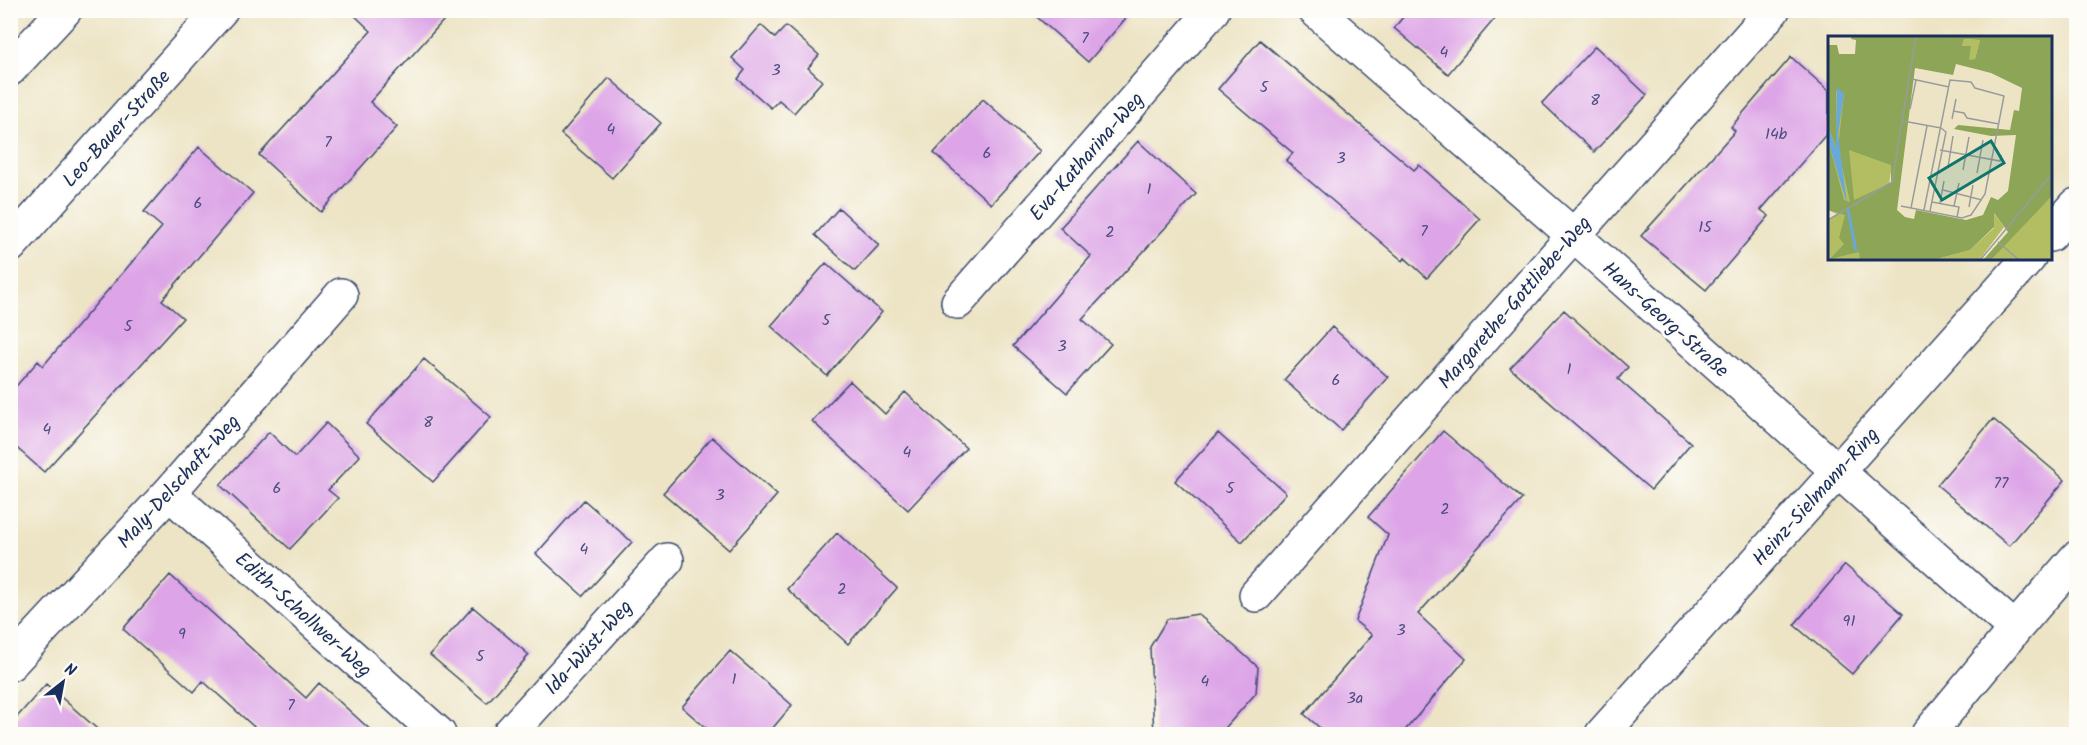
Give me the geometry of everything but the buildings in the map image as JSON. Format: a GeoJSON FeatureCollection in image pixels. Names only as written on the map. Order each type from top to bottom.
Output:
{"type":"FeatureCollection","features":[{"type":"Feature","properties":{"kind":"street"},"geometry":{"type":"LineString","coordinates":[[10,69],[65,10]]}},
{"type":"Feature","properties":{"kind":"street","name":"Leo-Bauer-Straße"},"geometry":{"type":"LineString","coordinates":[[10,246],[221,10]]}},
{"type":"Feature","properties":{"kind":"street","name":"Eva-Katharina-Weg"},"geometry":{"type":"LineString","coordinates":[[958,302],[1213,10]]}},
{"type":"Feature","properties":{"kind":"street","name":"Hans-Georg-Straße"},"geometry":{"type":"LineString","coordinates":[[1315,10],[1573,235],[2015,629]]}},
{"type":"Feature","properties":{"kind":"street","name":"Margarethe-Gottliebe-Weg"},"geometry":{"type":"LineString","coordinates":[[1256,595],[1773,10]]}},
{"type":"Feature","properties":{"kind":"street"},"geometry":{"type":"LineString","coordinates":[[2051,233],[2076,205]]}},
{"type":"Feature","properties":{"kind":"street","name":"Heinz-Sielmann-Ring"},"geometry":{"type":"LineString","coordinates":[[1602,735],[2027,260]]}},
{"type":"Feature","properties":{"kind":"street","name":"Maly-Delschaft-Weg"},"geometry":{"type":"LineString","coordinates":[[10,664],[169,493],[341,294]]}},
{"type":"Feature","properties":{"kind":"street","name":"Edith-Schollwer-Weg"},"geometry":{"type":"LineString","coordinates":[[169,493],[439,735]]}},
{"type":"Feature","properties":{"kind":"street"},"geometry":{"type":"LineString","coordinates":[[1928,735],[2076,558]]}},
{"type":"Feature","properties":{"kind":"street","name":"Ida-Wüst-Weg"},"geometry":{"type":"LineString","coordinates":[[509,735],[668,560]]}}]}
